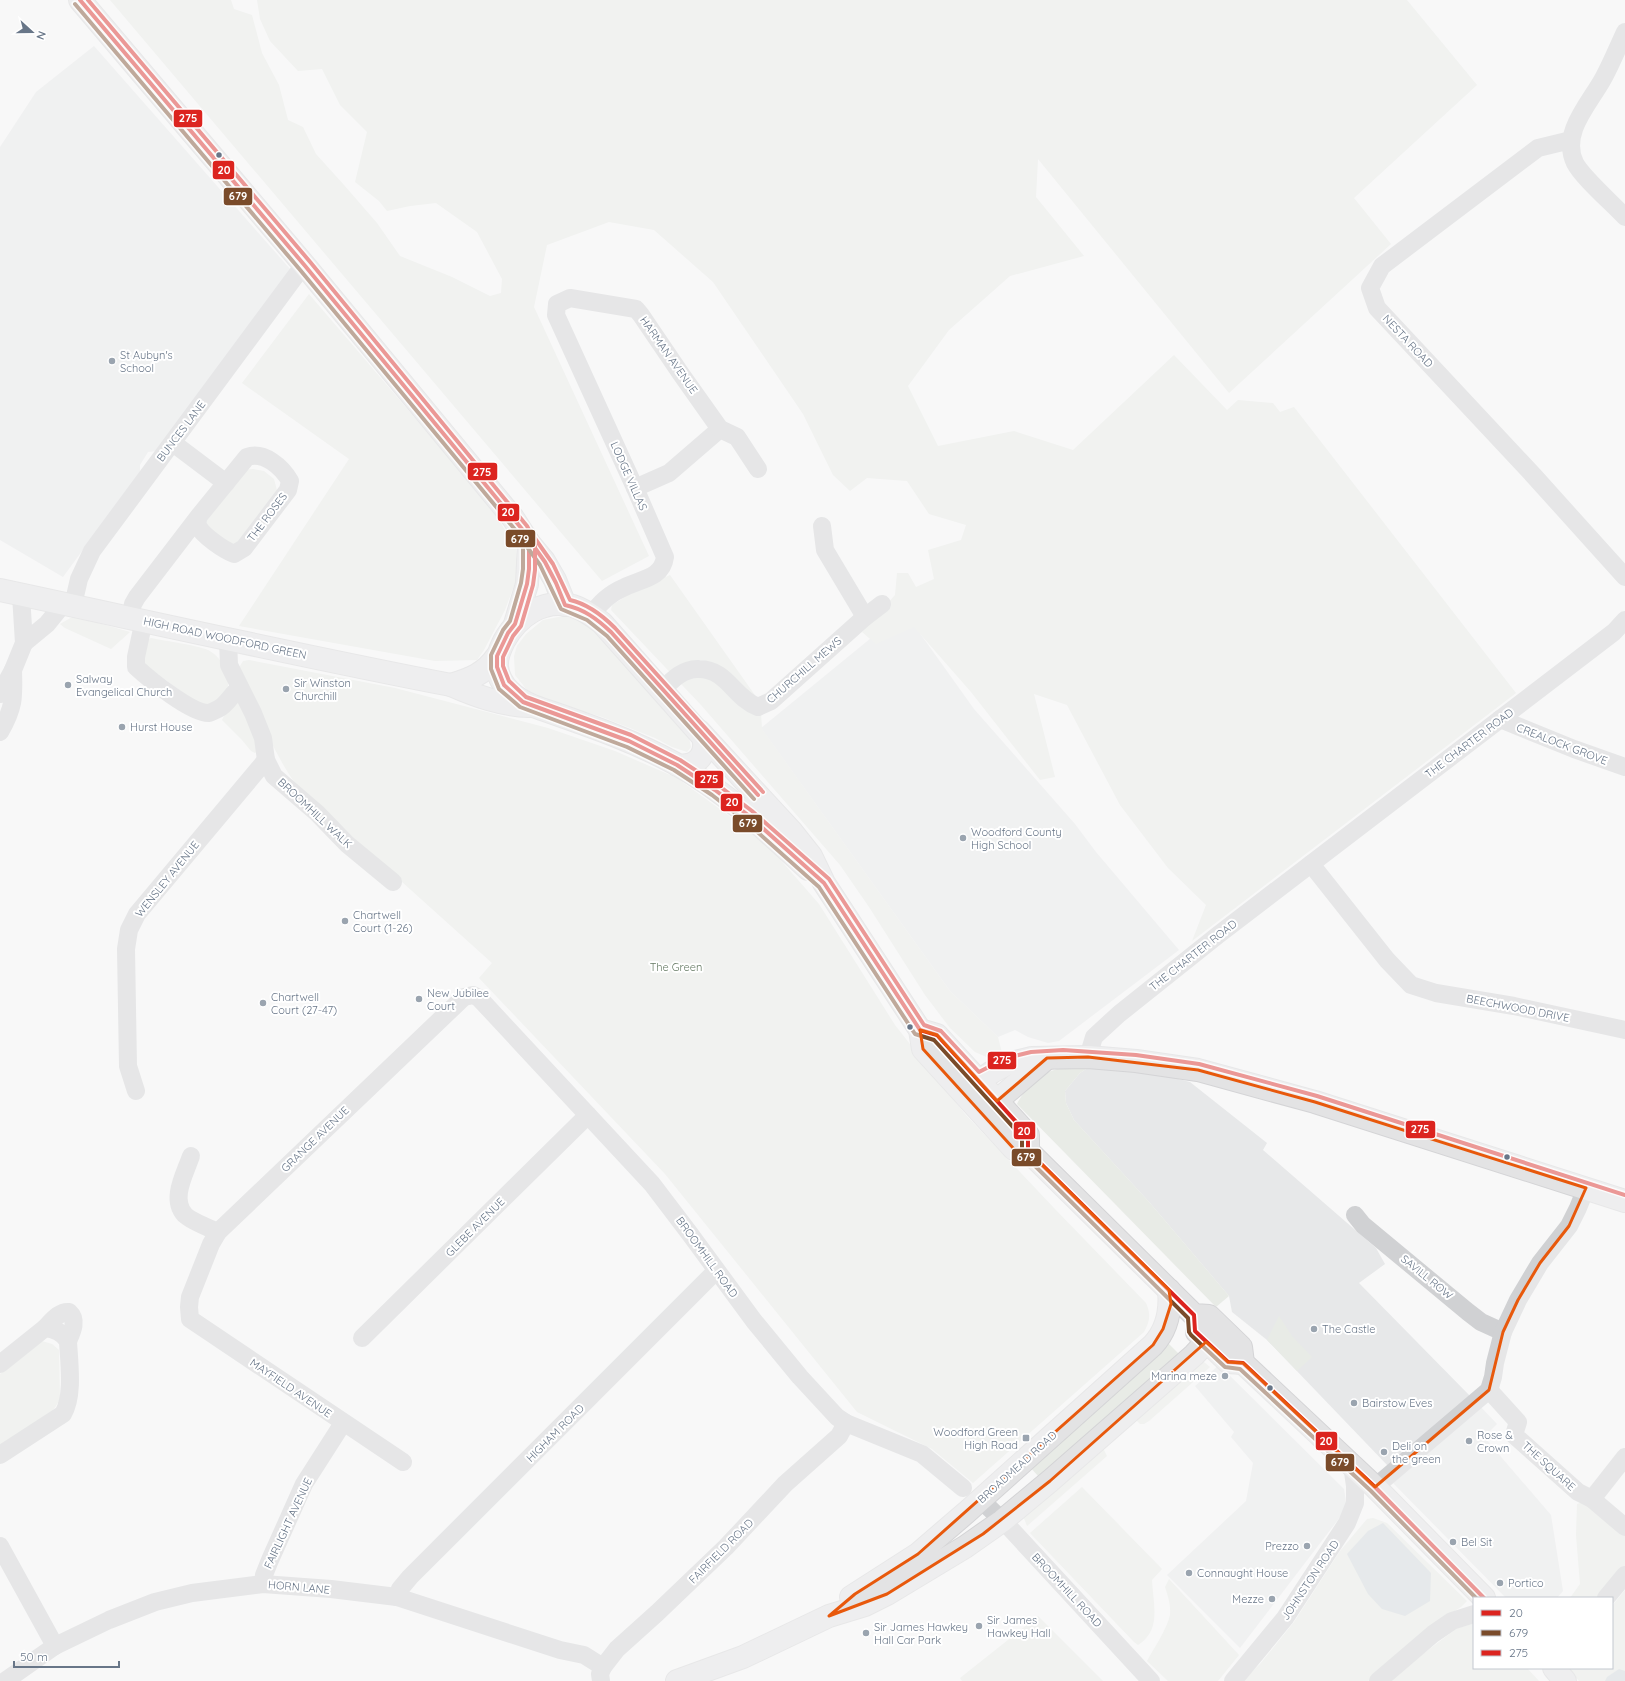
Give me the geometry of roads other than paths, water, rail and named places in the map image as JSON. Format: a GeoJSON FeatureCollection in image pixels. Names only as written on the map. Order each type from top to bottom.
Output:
{"type":"FeatureCollection","features":[{"type":"Feature","properties":{"kind":"main road"},"geometry":{"type":"LineString","coordinates":[[80,0],[306,267],[514,518],[529,543],[544,561],[555,580],[565,605]]}},
{"type":"Feature","properties":{"kind":"main road"},"geometry":{"type":"LineString","coordinates":[[515,624],[527,584],[529,543]]}},
{"type":"Feature","properties":{"kind":"main road","name":"HIGH ROAD WOODFORD GREEN"},"geometry":{"type":"LineString","coordinates":[[0,590],[228,640],[451,685],[472,694],[506,704],[533,706]]}},
{"type":"Feature","properties":{"kind":"main road"},"geometry":{"type":"LineString","coordinates":[[515,624],[533,610],[542,606],[565,605],[581,609],[611,632],[792,832],[811,856],[824,883],[920,1030],[923,1049],[970,1086],[989,1107],[1028,1136],[1028,1151],[1194,1315],[1209,1316],[1236,1342],[1241,1347],[1243,1362],[1375,1487],[1483,1597]]}},
{"type":"Feature","properties":{"kind":"main road","name":"HIGH ROAD WOODFORD GREEN"},"geometry":{"type":"LineString","coordinates":[[451,685],[474,678],[485,671],[497,656],[508,633],[515,624]]}},
{"type":"Feature","properties":{"kind":"main road"},"geometry":{"type":"LineString","coordinates":[[497,656],[497,667],[504,685],[523,702],[629,741],[677,765],[715,790],[748,815],[824,883]]}},
{"type":"Feature","properties":{"kind":"main road"},"geometry":{"type":"LineString","coordinates":[[677,765],[690,765],[696,763],[701,758],[705,744],[699,731]]}},
{"type":"Feature","properties":{"kind":"main road"},"geometry":{"type":"LineString","coordinates":[[970,1086],[1008,1064],[1032,1058],[1088,1057],[1136,1061],[1198,1070],[1228,1077],[1314,1102],[1625,1201]]}},
{"type":"Feature","properties":{"kind":"main road"},"geometry":{"type":"LineString","coordinates":[[989,1107],[1047,1058]]}},
{"type":"Feature","properties":{"kind":"main road","name":"BROADMEAD ROAD"},"geometry":{"type":"LineString","coordinates":[[829,1616],[855,1594],[873,1584],[918,1554],[1159,1338],[1168,1317],[1171,1304],[1169,1290]]}},
{"type":"Feature","properties":{"kind":"main road"},"geometry":{"type":"LineString","coordinates":[[1194,1315],[1195,1331],[1206,1342],[1228,1362],[1243,1362]]}},
{"type":"Feature","properties":{"kind":"main road","name":"BROADMEAD ROAD"},"geometry":{"type":"LineString","coordinates":[[677,1681],[742,1657],[829,1616],[865,1605],[965,1547],[1002,1520],[1050,1481],[1194,1355],[1206,1342]]}},
{"type":"Feature","properties":{"kind":"main road"},"geometry":{"type":"LineString","coordinates":[[1555,1669],[1565,1681]]}},
{"type":"Feature","properties":{"kind":"street"},"geometry":{"type":"LineString","coordinates":[[1625,32],[1604,77],[1579,118],[1570,140],[1575,162],[1585,175],[1625,217]]}},
{"type":"Feature","properties":{"kind":"street","name":"NESTA ROAD"},"geometry":{"type":"LineString","coordinates":[[1570,140],[1538,148],[1382,266],[1370,288],[1377,308],[1534,476],[1625,577]]}},
{"type":"Feature","properties":{"kind":"street","name":"BUNCES LANE"},"geometry":{"type":"LineString","coordinates":[[68,604],[87,559],[298,274],[306,267]]}},
{"type":"Feature","properties":{"kind":"street","name":"HARMAN AVENUE"},"geometry":{"type":"LineString","coordinates":[[557,304],[570,298],[636,309],[641,314],[720,429],[737,438],[758,469]]}},
{"type":"Feature","properties":{"kind":"street","name":"LODGE VILLAS"},"geometry":{"type":"LineString","coordinates":[[557,304],[556,315],[635,488],[665,558],[664,565],[653,577],[624,587],[598,606],[592,616]]}},
{"type":"Feature","properties":{"kind":"street"},"geometry":{"type":"LineString","coordinates":[[635,488],[669,473],[720,429]]}},
{"type":"Feature","properties":{"kind":"street"},"geometry":{"type":"LineString","coordinates":[[173,443],[226,482]]}},
{"type":"Feature","properties":{"kind":"street","name":"THE ROSES"},"geometry":{"type":"LineString","coordinates":[[199,516],[198,525],[202,532],[225,550],[234,554],[244,548],[288,490],[290,480],[285,472],[263,456],[255,454],[247,457],[199,516],[133,604],[137,619],[136,667],[176,699],[200,711],[210,713],[220,709],[235,691],[240,688]]}},
{"type":"Feature","properties":{"kind":"street"},"geometry":{"type":"LineString","coordinates":[[822,526],[825,550],[865,617]]}},
{"type":"Feature","properties":{"kind":"street"},"geometry":{"type":"LineString","coordinates":[[0,694],[13,670],[24,643],[22,595]]}},
{"type":"Feature","properties":{"kind":"street"},"geometry":{"type":"LineString","coordinates":[[24,643],[68,604]]}},
{"type":"Feature","properties":{"kind":"street","name":"CHURCHILL MEWS"},"geometry":{"type":"LineString","coordinates":[[662,690],[672,680],[691,668],[710,669],[751,704],[758,707],[771,701],[865,617],[882,604]]}},
{"type":"Feature","properties":{"kind":"street","name":"THE CHARTER ROAD"},"geometry":{"type":"LineString","coordinates":[[1088,1057],[1094,1037],[1105,1025],[1311,864],[1614,632],[1625,620]]}},
{"type":"Feature","properties":{"kind":"street","name":"BROOMHILL WALK"},"geometry":{"type":"LineString","coordinates":[[228,640],[230,665],[263,738],[266,760],[274,776],[317,813],[347,844],[393,882]]}},
{"type":"Feature","properties":{"kind":"street"},"geometry":{"type":"LineString","coordinates":[[0,732],[12,711],[14,695],[13,670]]}},
{"type":"Feature","properties":{"kind":"street","name":"CREALOCK GROVE"},"geometry":{"type":"LineString","coordinates":[[1500,719],[1625,767]]}},
{"type":"Feature","properties":{"kind":"street","name":"WENSLEY AVENUE"},"geometry":{"type":"LineString","coordinates":[[136,1091],[128,1066],[126,949],[129,930],[137,914],[266,760]]}},
{"type":"Feature","properties":{"kind":"street","name":"BEECHWOOD DRIVE"},"geometry":{"type":"LineString","coordinates":[[1311,864],[1387,960],[1411,985],[1436,993],[1514,1006],[1625,1030]]}},
{"type":"Feature","properties":{"kind":"street","name":"BROOMHILL ROAD"},"geometry":{"type":"LineString","coordinates":[[473,995],[479,998],[652,1184],[754,1321],[800,1377],[837,1417],[846,1423],[922,1454],[962,1488]]}},
{"type":"Feature","properties":{"kind":"street","name":"GRANGE AVENUE"},"geometry":{"type":"LineString","coordinates":[[189,1307],[190,1297],[211,1244],[218,1232],[464,997],[473,995]]}},
{"type":"Feature","properties":{"kind":"street","name":"GLEBE AVENUE"},"geometry":{"type":"LineString","coordinates":[[362,1338],[588,1115]]}},
{"type":"Feature","properties":{"kind":"street"},"geometry":{"type":"LineString","coordinates":[[191,1156],[178,1195],[179,1206],[185,1216],[218,1232]]}},
{"type":"Feature","properties":{"kind":"street"},"geometry":{"type":"LineString","coordinates":[[1375,1487],[1489,1390],[1503,1332],[1518,1300],[1540,1264],[1569,1226],[1586,1188]]}},
{"type":"Feature","properties":{"kind":"street","name":"SAVILL ROW"},"geometry":{"type":"LineString","coordinates":[[1354,1216],[1480,1322],[1503,1332]]}},
{"type":"Feature","properties":{"kind":"street","name":"HIGHAM ROAD"},"geometry":{"type":"LineString","coordinates":[[397,1597],[400,1589],[410,1577],[716,1271]]}},
{"type":"Feature","properties":{"kind":"street","name":"MAYFIELD AVENUE"},"geometry":{"type":"LineString","coordinates":[[189,1307],[190,1319],[403,1462]]}},
{"type":"Feature","properties":{"kind":"street"},"geometry":{"type":"LineString","coordinates":[[0,1364],[45,1328],[52,1329],[65,1335],[68,1341],[70,1397],[68,1407],[63,1414],[0,1455]]}},
{"type":"Feature","properties":{"kind":"street","name":"THE SQUARE"},"geometry":{"type":"LineString","coordinates":[[1489,1390],[1518,1422],[1514,1435],[1578,1492],[1592,1499]]}},
{"type":"Feature","properties":{"kind":"street","name":"FAIRLIGHT AVENUE"},"geometry":{"type":"LineString","coordinates":[[263,1584],[264,1575],[270,1560],[304,1484],[343,1423]]}},
{"type":"Feature","properties":{"kind":"street","name":"FAIRFIELD ROAD"},"geometry":{"type":"LineString","coordinates":[[602,1674],[617,1649],[657,1614],[726,1547],[785,1484],[839,1436],[846,1423]]}},
{"type":"Feature","properties":{"kind":"street"},"geometry":{"type":"LineString","coordinates":[[1625,1457],[1592,1499],[1625,1527]]}},
{"type":"Feature","properties":{"kind":"street","name":"JOHNSTON ROAD"},"geometry":{"type":"LineString","coordinates":[[1233,1681],[1285,1618],[1348,1523],[1355,1503],[1355,1486],[1352,1466]]}},
{"type":"Feature","properties":{"kind":"street","name":"BROOMHILL ROAD"},"geometry":{"type":"LineString","coordinates":[[980,1500],[1002,1520],[1151,1681]]}},
{"type":"Feature","properties":{"kind":"street"},"geometry":{"type":"LineString","coordinates":[[0,1546],[55,1646]]}},
{"type":"Feature","properties":{"kind":"street"},"geometry":{"type":"LineString","coordinates":[[1607,1597],[1625,1575]]}},
{"type":"Feature","properties":{"kind":"street","name":"HORN LANE"},"geometry":{"type":"LineString","coordinates":[[5,1681],[55,1646],[109,1620],[155,1602],[192,1593],[263,1584],[331,1589],[397,1597],[553,1647],[584,1655],[602,1674]]}},
{"type":"Feature","properties":{"kind":"street"},"geometry":{"type":"LineString","coordinates":[[1378,1681],[1432,1634],[1452,1621],[1473,1614]]}},
{"type":"Feature","properties":{"kind":"place","name":"St Aubyn's School"},"geometry":{"type":"Point","coordinates":[112,361]}},
{"type":"Feature","properties":{"kind":"place","name":"Salway Evangelical Church"},"geometry":{"type":"Point","coordinates":[68,685]}},
{"type":"Feature","properties":{"kind":"place","name":"Sir Winston Churchill"},"geometry":{"type":"Point","coordinates":[286,689]}},
{"type":"Feature","properties":{"kind":"place","name":"Hurst House"},"geometry":{"type":"Point","coordinates":[122,727]}},
{"type":"Feature","properties":{"kind":"place","name":"Woodford County High School"},"geometry":{"type":"Point","coordinates":[963,838]}},
{"type":"Feature","properties":{"kind":"place","name":"Chartwell Court (1-26)"},"geometry":{"type":"Point","coordinates":[345,921]}},
{"type":"Feature","properties":{"kind":"place","name":"New Jubilee Court"},"geometry":{"type":"Point","coordinates":[419,999]}},
{"type":"Feature","properties":{"kind":"place","name":"Chartwell Court (27-47)"},"geometry":{"type":"Point","coordinates":[263,1003]}},
{"type":"Feature","properties":{"kind":"place","name":"The Castle"},"geometry":{"type":"Point","coordinates":[1314,1329]}},
{"type":"Feature","properties":{"kind":"place","name":"Marina meze"},"geometry":{"type":"Point","coordinates":[1225,1376]}},
{"type":"Feature","properties":{"kind":"place","name":"Bairstow Eves"},"geometry":{"type":"Point","coordinates":[1354,1403]}},
{"type":"Feature","properties":{"kind":"place","name":"Woodford Green High Road"},"geometry":{"type":"Point","coordinates":[1026,1438]}},
{"type":"Feature","properties":{"kind":"place","name":"Rose & Crown"},"geometry":{"type":"Point","coordinates":[1469,1441]}},
{"type":"Feature","properties":{"kind":"place","name":"Deli on the green"},"geometry":{"type":"Point","coordinates":[1384,1452]}},
{"type":"Feature","properties":{"kind":"place","name":"Bel Sit"},"geometry":{"type":"Point","coordinates":[1453,1542]}},
{"type":"Feature","properties":{"kind":"place","name":"Prezzo"},"geometry":{"type":"Point","coordinates":[1307,1546]}},
{"type":"Feature","properties":{"kind":"place","name":"Connaught House"},"geometry":{"type":"Point","coordinates":[1189,1573]}},
{"type":"Feature","properties":{"kind":"place","name":"Portico"},"geometry":{"type":"Point","coordinates":[1500,1583]}},
{"type":"Feature","properties":{"kind":"place","name":"Mezze"},"geometry":{"type":"Point","coordinates":[1272,1599]}},
{"type":"Feature","properties":{"kind":"place","name":"Sir James Hawkey Hall"},"geometry":{"type":"Point","coordinates":[979,1626]}},
{"type":"Feature","properties":{"kind":"place","name":"Sir James Hawkey Hall Car Park"},"geometry":{"type":"Point","coordinates":[866,1633]}},
{"type":"Feature","properties":{"kind":"park label","name":"The Green"},"geometry":{"type":"Point","coordinates":[676,967]}}]}
